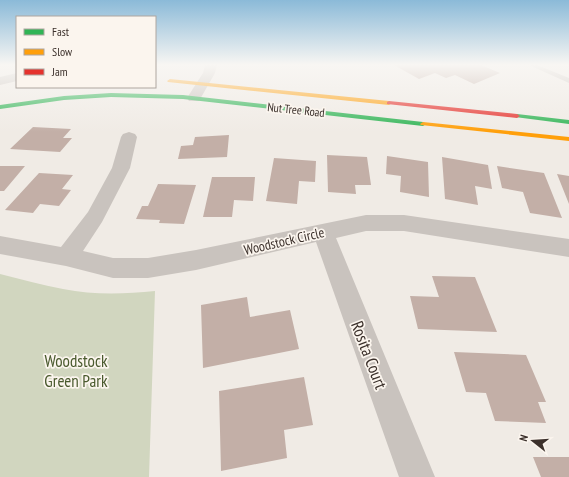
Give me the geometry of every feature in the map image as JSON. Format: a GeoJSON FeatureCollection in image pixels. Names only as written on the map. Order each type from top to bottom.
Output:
{"type":"FeatureCollection","features":[{"type":"Feature","properties":{"kind":"main road","name":"Nut Tree Road"},"geometry":{"type":"LineString","coordinates":[[244,87],[569,122]]}},
{"type":"Feature","properties":{"kind":"main road","name":"Nut Tree Road"},"geometry":{"type":"LineString","coordinates":[[0,107],[64,98],[112,95],[145,95],[194,98],[569,139]]}},
{"type":"Feature","properties":{"kind":"street"},"geometry":{"type":"LineString","coordinates":[[194,98],[201,87]]}},
{"type":"Feature","properties":{"kind":"street"},"geometry":{"type":"LineString","coordinates":[[66,257],[96,217],[121,168],[129,137]]}},
{"type":"Feature","properties":{"kind":"street","name":"Woodstock Circle"},"geometry":{"type":"LineString","coordinates":[[0,245],[66,257],[112,268],[148,268],[196,260],[366,223],[404,223],[569,248]]}},
{"type":"Feature","properties":{"kind":"street","name":"Rosita Court"},"geometry":{"type":"LineString","coordinates":[[323,232],[417,477]]}},
{"type":"Feature","properties":{"kind":"green space","name":"Woodstock Green Park"},"geometry":{"type":"Polygon","coordinates":[[[0,274],[74,291],[120,293],[155,291],[149,477],[0,477],[0,274]]]}},
{"type":"Feature","properties":{"kind":"building"},"geometry":{"type":"Polygon","coordinates":[[[33,127],[71,129],[63,138],[72,138],[60,152],[10,149],[33,127]]]}},
{"type":"Feature","properties":{"kind":"building"},"geometry":{"type":"Polygon","coordinates":[[[229,135],[227,157],[178,159],[181,146],[193,145],[195,137],[229,135]]]}},
{"type":"Feature","properties":{"kind":"building"},"geometry":{"type":"Polygon","coordinates":[[[327,155],[367,157],[371,185],[355,185],[356,194],[328,192],[327,155]]]}},
{"type":"Feature","properties":{"kind":"building"},"geometry":{"type":"Polygon","coordinates":[[[387,156],[428,162],[429,197],[400,192],[401,176],[386,174],[387,156]]]}},
{"type":"Feature","properties":{"kind":"building"},"geometry":{"type":"Polygon","coordinates":[[[442,157],[488,165],[492,189],[475,186],[478,205],[445,199],[442,157]]]}},
{"type":"Feature","properties":{"kind":"building"},"geometry":{"type":"Polygon","coordinates":[[[274,158],[316,161],[315,182],[299,181],[297,204],[266,201],[274,158]]]}},
{"type":"Feature","properties":{"kind":"building"},"geometry":{"type":"Polygon","coordinates":[[[0,166],[25,166],[4,191],[0,191],[0,166]]]}},
{"type":"Feature","properties":{"kind":"building"},"geometry":{"type":"Polygon","coordinates":[[[497,166],[544,173],[562,218],[530,213],[523,192],[502,188],[497,166]]]}},
{"type":"Feature","properties":{"kind":"building"},"geometry":{"type":"Polygon","coordinates":[[[39,173],[73,175],[62,189],[71,190],[59,206],[40,204],[33,213],[5,210],[39,173]]]}},
{"type":"Feature","properties":{"kind":"building"},"geometry":{"type":"Polygon","coordinates":[[[557,174],[569,176],[569,204],[557,174]]]}},
{"type":"Feature","properties":{"kind":"building"},"geometry":{"type":"Polygon","coordinates":[[[212,177],[255,177],[253,201],[234,200],[232,217],[203,217],[212,177]]]}},
{"type":"Feature","properties":{"kind":"building"},"geometry":{"type":"Polygon","coordinates":[[[158,184],[196,185],[184,224],[159,223],[160,220],[136,219],[142,206],[148,206],[158,184]]]}},
{"type":"Feature","properties":{"kind":"building"},"geometry":{"type":"Polygon","coordinates":[[[432,276],[475,277],[497,332],[418,329],[410,296],[439,297],[432,276]]]}},
{"type":"Feature","properties":{"kind":"building"},"geometry":{"type":"Polygon","coordinates":[[[247,297],[250,317],[290,310],[299,349],[203,368],[201,305],[247,297]]]}},
{"type":"Feature","properties":{"kind":"building"},"geometry":{"type":"Polygon","coordinates":[[[454,352],[526,355],[546,402],[538,402],[546,423],[495,421],[486,393],[466,392],[454,352]]]}},
{"type":"Feature","properties":{"kind":"building"},"geometry":{"type":"Polygon","coordinates":[[[304,377],[313,425],[284,430],[287,458],[221,471],[219,391],[304,377]]]}},
{"type":"Feature","properties":{"kind":"building"},"geometry":{"type":"Polygon","coordinates":[[[533,457],[569,457],[569,477],[541,477],[533,457]]]}},
{"type":"Feature","properties":{"kind":"traffic: fast"},"geometry":{"type":"LineString","coordinates":[[0,107],[64,98],[111,95],[183,97],[423,124]]}},
{"type":"Feature","properties":{"kind":"traffic: fast"},"geometry":{"type":"LineString","coordinates":[[517,116],[569,122]]}},
{"type":"Feature","properties":{"kind":"traffic: slow"},"geometry":{"type":"LineString","coordinates":[[232,87],[389,103]]}},
{"type":"Feature","properties":{"kind":"traffic: slow"},"geometry":{"type":"LineString","coordinates":[[423,124],[569,139]]}},
{"type":"Feature","properties":{"kind":"traffic: jam"},"geometry":{"type":"LineString","coordinates":[[389,103],[517,116]]}}]}
